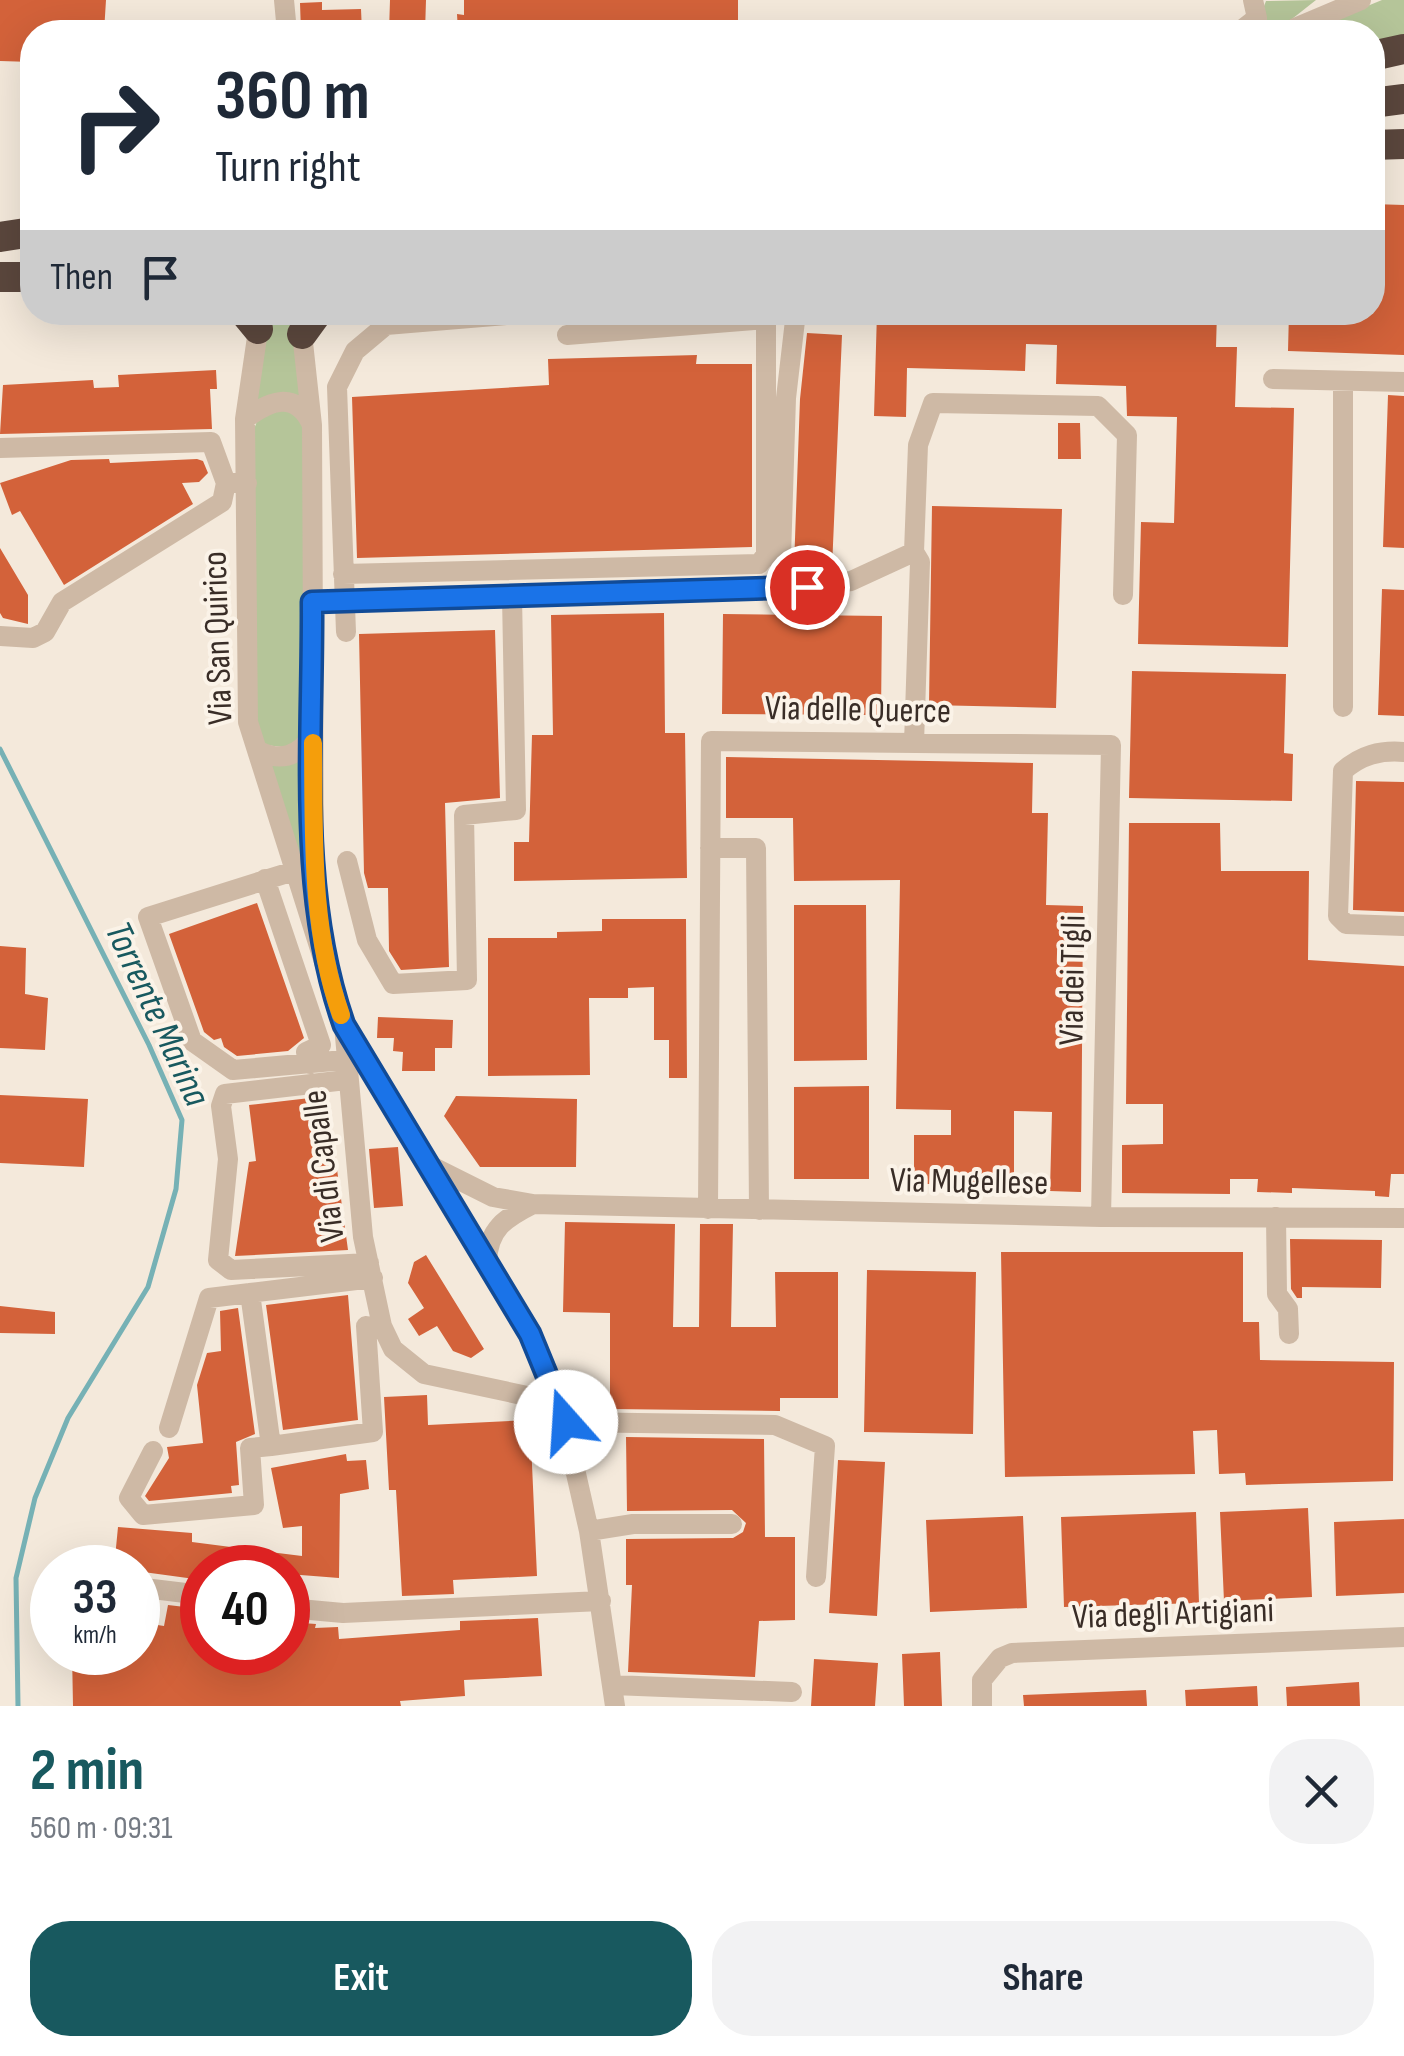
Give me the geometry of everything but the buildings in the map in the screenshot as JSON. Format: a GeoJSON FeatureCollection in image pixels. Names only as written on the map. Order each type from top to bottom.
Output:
{"type":"FeatureCollection","features":[{"type":"Feature","properties":{"kind":"street"},"geometry":{"type":"LineString","coordinates":[[1304,20],[1327,0]]}},
{"type":"Feature","properties":{"kind":"street"},"geometry":{"type":"LineString","coordinates":[[1315,20],[1361,0]]}},
{"type":"Feature","properties":{"kind":"street","name":"Via San Quirico"},"geometry":{"type":"LineString","coordinates":[[253,325],[236,483],[248,722],[344,1025],[530,1334],[563,1412]]}},
{"type":"Feature","properties":{"kind":"street","name":"Via San Quirico"},"geometry":{"type":"LineString","coordinates":[[307,325],[312,425],[314,871],[322,951]]}},
{"type":"Feature","properties":{"kind":"street"},"geometry":{"type":"LineString","coordinates":[[346,632],[337,387],[355,351],[386,325]]}},
{"type":"Feature","properties":{"kind":"street"},"geometry":{"type":"LineString","coordinates":[[567,335],[691,325]]}},
{"type":"Feature","properties":{"kind":"street"},"geometry":{"type":"LineString","coordinates":[[343,574],[759,564],[766,554],[766,325]]}},
{"type":"Feature","properties":{"kind":"street"},"geometry":{"type":"LineString","coordinates":[[780,588],[786,398],[794,325]]}},
{"type":"Feature","properties":{"kind":"street"},"geometry":{"type":"LineString","coordinates":[[1273,379],[1404,382]]}},
{"type":"Feature","properties":{"kind":"street"},"geometry":{"type":"LineString","coordinates":[[1343,380],[1343,707]]}},
{"type":"Feature","properties":{"kind":"street"},"geometry":{"type":"LineString","coordinates":[[245,420],[263,406],[286,400],[306,414],[312,425]]}},
{"type":"Feature","properties":{"kind":"street"},"geometry":{"type":"LineString","coordinates":[[914,743],[920,562],[914,552],[918,444],[933,403],[1098,406],[1127,435],[1123,595]]}},
{"type":"Feature","properties":{"kind":"street"},"geometry":{"type":"LineString","coordinates":[[0,448],[211,442],[236,483],[222,502],[62,602],[45,632],[32,638],[0,636]]}},
{"type":"Feature","properties":{"kind":"street"},"geometry":{"type":"LineString","coordinates":[[312,602],[780,588],[851,582],[914,552]]}},
{"type":"Feature","properties":{"kind":"street"},"geometry":{"type":"LineString","coordinates":[[347,861],[367,940],[393,984],[467,980],[464,815],[516,810],[512,596]]}},
{"type":"Feature","properties":{"kind":"street"},"geometry":{"type":"LineString","coordinates":[[257,750],[271,757],[294,754],[313,735]]}},
{"type":"Feature","properties":{"kind":"street","name":"Via delle Querce"},"geometry":{"type":"LineString","coordinates":[[708,1209],[711,741],[1111,745]]}},
{"type":"Feature","properties":{"kind":"street","name":"Via dei Tigli"},"geometry":{"type":"LineString","coordinates":[[1100,1217],[1111,745]]}},
{"type":"Feature","properties":{"kind":"street"},"geometry":{"type":"LineString","coordinates":[[1404,752],[1367,756],[1344,771],[1338,904],[1338,916],[1346,924],[1404,926]]}},
{"type":"Feature","properties":{"kind":"street"},"geometry":{"type":"LineString","coordinates":[[710,848],[756,848],[758,1210]]}},
{"type":"Feature","properties":{"kind":"street"},"geometry":{"type":"LineString","coordinates":[[294,872],[148,917],[192,1041],[233,1070],[310,1064],[345,1070]]}},
{"type":"Feature","properties":{"kind":"street"},"geometry":{"type":"LineString","coordinates":[[266,879],[321,1045],[306,1052],[310,1064]]}},
{"type":"Feature","properties":{"kind":"street","name":"Via di Capalle"},"geometry":{"type":"LineString","coordinates":[[344,1025],[345,1070],[371,1270],[382,1326],[394,1349],[424,1374],[510,1392],[563,1412],[775,1426],[825,1446],[816,1577]]}},
{"type":"Feature","properties":{"kind":"street"},"geometry":{"type":"LineString","coordinates":[[345,1070],[225,1094],[220,1106],[228,1158],[218,1260],[231,1270],[371,1270]]}},
{"type":"Feature","properties":{"kind":"street","name":"Via Mugellese"},"geometry":{"type":"LineString","coordinates":[[427,1164],[493,1197],[533,1204],[1100,1217],[1404,1218]]}},
{"type":"Feature","properties":{"kind":"street"},"geometry":{"type":"LineString","coordinates":[[464,1224],[472,1210],[493,1197]]}},
{"type":"Feature","properties":{"kind":"street","name":"Via Mugellese"},"geometry":{"type":"LineString","coordinates":[[464,1224],[502,1219],[533,1204]]}},
{"type":"Feature","properties":{"kind":"street"},"geometry":{"type":"LineString","coordinates":[[1276,1217],[1277,1294],[1288,1309],[1288,1334]]}},
{"type":"Feature","properties":{"kind":"street"},"geometry":{"type":"LineString","coordinates":[[487,1262],[488,1243],[502,1219]]}},
{"type":"Feature","properties":{"kind":"street"},"geometry":{"type":"LineString","coordinates":[[169,1428],[209,1298],[371,1270]]}},
{"type":"Feature","properties":{"kind":"street"},"geometry":{"type":"LineString","coordinates":[[250,1293],[271,1446]]}},
{"type":"Feature","properties":{"kind":"street"},"geometry":{"type":"LineString","coordinates":[[153,1451],[129,1498],[143,1515],[254,1504],[250,1448],[373,1432],[366,1326]]}},
{"type":"Feature","properties":{"kind":"street"},"geometry":{"type":"LineString","coordinates":[[563,1412],[601,1601],[614,1695],[792,1692]]}},
{"type":"Feature","properties":{"kind":"street"},"geometry":{"type":"LineString","coordinates":[[588,1531],[633,1524],[732,1524]]}},
{"type":"Feature","properties":{"kind":"street"},"geometry":{"type":"LineString","coordinates":[[310,1610],[343,1613],[601,1601]]}},
{"type":"Feature","properties":{"kind":"street","name":"Via degli Artigiani"},"geometry":{"type":"LineString","coordinates":[[982,1706],[982,1680],[1000,1658],[1012,1653],[1404,1637]]}},
{"type":"Feature","properties":{"kind":"green space"},"geometry":{"type":"Polygon","coordinates":[[[1316,0],[1291,20],[1259,20],[1266,1],[1316,0]]]}},
{"type":"Feature","properties":{"kind":"green space"},"geometry":{"type":"Polygon","coordinates":[[[1382,0],[1404,0],[1404,44],[1385,48],[1385,20],[1333,20],[1382,0]]]}},
{"type":"Feature","properties":{"kind":"green space"},"geometry":{"type":"Polygon","coordinates":[[[265,325],[296,325],[305,404],[254,404],[265,325]]]}},
{"type":"Feature","properties":{"kind":"green space"},"geometry":{"type":"Polygon","coordinates":[[[289,409],[305,427],[306,727],[291,748],[265,745],[254,723],[253,432],[259,416],[289,409]]]}},
{"type":"Feature","properties":{"kind":"green space"},"geometry":{"type":"Polygon","coordinates":[[[307,755],[305,871],[265,760],[307,755]]]}},
{"type":"Feature","properties":{"kind":"waterway","name":"Torrente Marina"},"geometry":{"type":"LineString","coordinates":[[0,749],[149,1045],[182,1120],[176,1189],[148,1287],[68,1418],[35,1498],[16,1578],[18,1706]]}},
{"type":"Feature","properties":{"kind":"slow traffic"},"geometry":{"type":"LineString","coordinates":[[313,743],[314,871],[322,951],[341,1015]]}},
{"type":"Feature","properties":{"kind":"route"},"geometry":{"type":"LineString","coordinates":[[566,1422],[530,1334],[344,1025],[335,998],[322,951],[314,871],[312,602],[807,587]]}}]}
